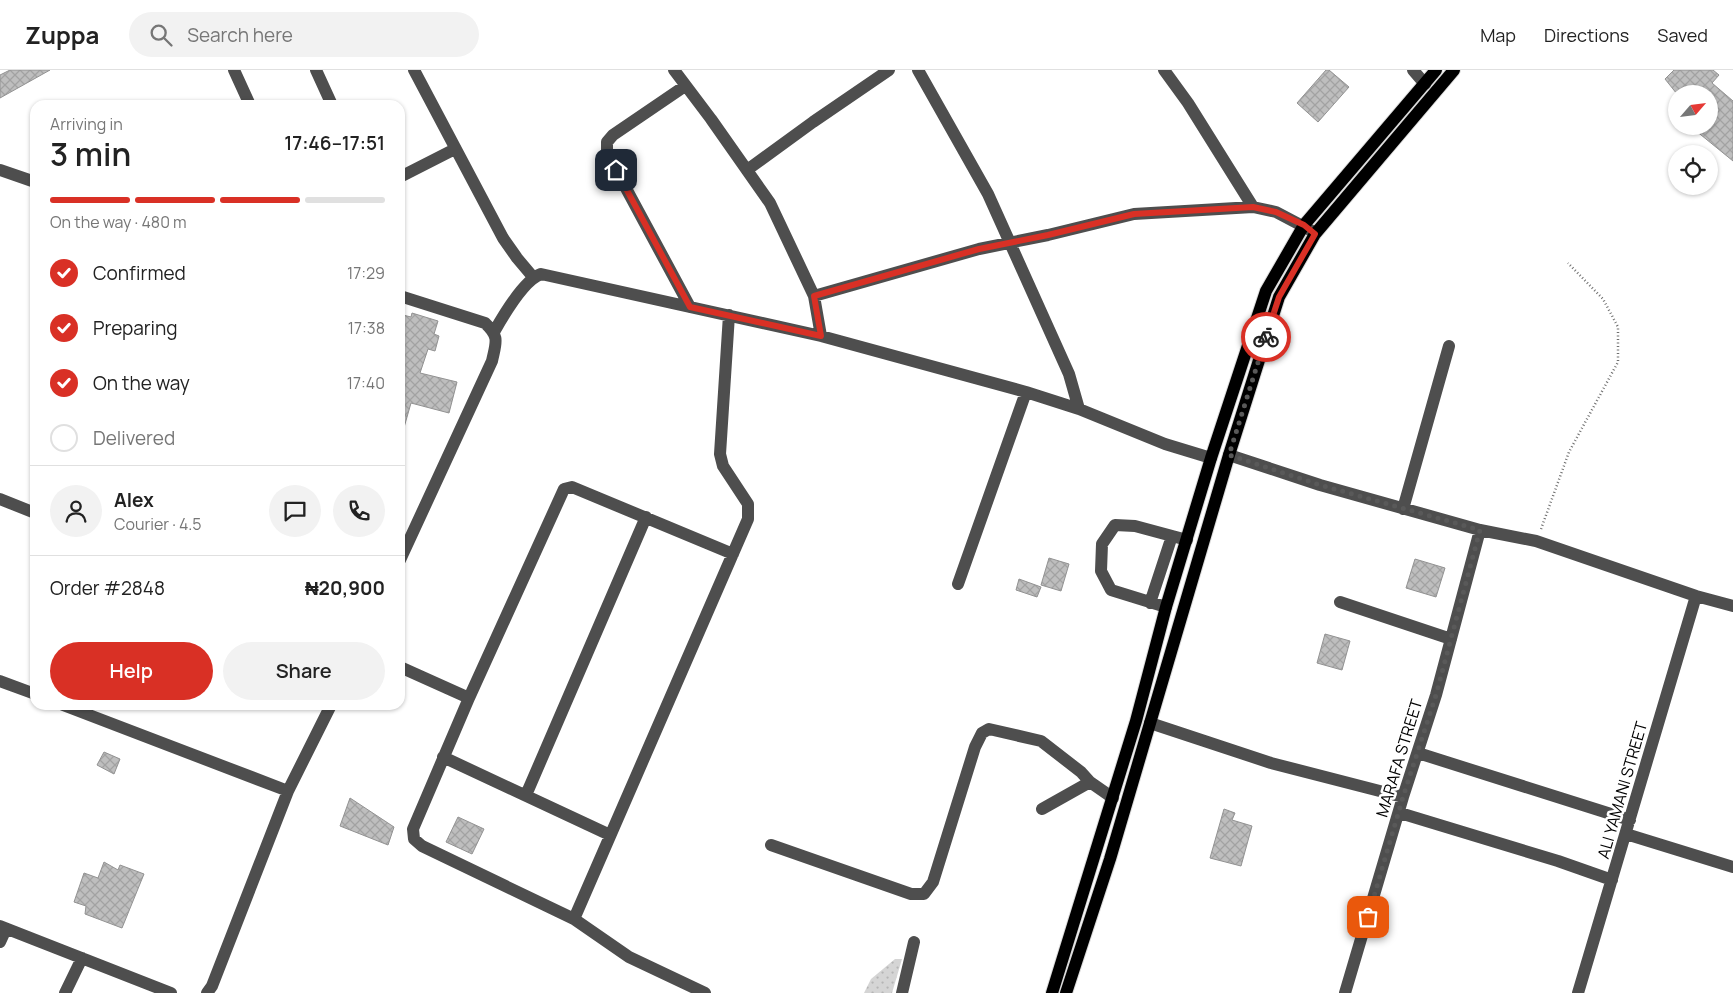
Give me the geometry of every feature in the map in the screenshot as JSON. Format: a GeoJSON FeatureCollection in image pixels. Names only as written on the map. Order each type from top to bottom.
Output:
{"type":"FeatureCollection","features":[{"type":"Feature","properties":{"kind":"main road"},"geometry":{"type":"LineString","coordinates":[[1052,993],[1136,721],[1166,607],[1211,458],[1266,291],[1304,225],[1436,70]]}},
{"type":"Feature","properties":{"kind":"main road"},"geometry":{"type":"LineString","coordinates":[[1066,993],[1110,859],[1192,577],[1279,297],[1315,234],[1454,70]]}},
{"type":"Feature","properties":{"kind":"main road"},"geometry":{"type":"LineString","coordinates":[[1095,856],[1110,859]]}},
{"type":"Feature","properties":{"kind":"street"},"geometry":{"type":"LineString","coordinates":[[234,70],[248,100]]}},
{"type":"Feature","properties":{"kind":"street"},"geometry":{"type":"LineString","coordinates":[[316,70],[330,100]]}},
{"type":"Feature","properties":{"kind":"street"},"geometry":{"type":"LineString","coordinates":[[414,70],[503,238],[533,277]]}},
{"type":"Feature","properties":{"kind":"street"},"geometry":{"type":"LineString","coordinates":[[674,70],[770,203],[814,296],[821,336]]}},
{"type":"Feature","properties":{"kind":"street"},"geometry":{"type":"LineString","coordinates":[[747,170],[889,70]]}},
{"type":"Feature","properties":{"kind":"street"},"geometry":{"type":"LineString","coordinates":[[918,70],[988,194],[1069,374],[1079,409]]}},
{"type":"Feature","properties":{"kind":"street"},"geometry":{"type":"LineString","coordinates":[[1164,70],[1188,103],[1253,207]]}},
{"type":"Feature","properties":{"kind":"street"},"geometry":{"type":"LineString","coordinates":[[1413,70],[1425,84]]}},
{"type":"Feature","properties":{"kind":"street"},"geometry":{"type":"LineString","coordinates":[[685,86],[613,135],[607,142],[607,154],[690,307]]}},
{"type":"Feature","properties":{"kind":"street"},"geometry":{"type":"LineString","coordinates":[[405,174],[455,149]]}},
{"type":"Feature","properties":{"kind":"street"},"geometry":{"type":"LineString","coordinates":[[0,170],[30,180]]}},
{"type":"Feature","properties":{"kind":"street"},"geometry":{"type":"LineString","coordinates":[[814,296],[1009,242],[1048,235],[1134,214],[1253,207],[1276,212],[1304,225],[1315,234]]}},
{"type":"Feature","properties":{"kind":"street"},"geometry":{"type":"LineString","coordinates":[[494,332],[506,312],[533,277],[540,274],[821,336],[1026,392],[1079,409],[1165,444],[1211,458]]}},
{"type":"Feature","properties":{"kind":"street"},"geometry":{"type":"LineString","coordinates":[[405,298],[485,323],[494,332],[496,342],[492,361],[405,549]]}},
{"type":"Feature","properties":{"kind":"street"},"geometry":{"type":"LineString","coordinates":[[574,919],[748,519],[748,504],[723,466],[720,454],[729,315]]}},
{"type":"Feature","properties":{"kind":"street"},"geometry":{"type":"LineString","coordinates":[[1403,509],[1449,346]]}},
{"type":"Feature","properties":{"kind":"street"},"geometry":{"type":"LineString","coordinates":[[958,584],[1026,392]]}},
{"type":"Feature","properties":{"kind":"street"},"geometry":{"type":"LineString","coordinates":[[1229,455],[1320,485],[1403,509],[1480,530],[1536,541],[1696,596],[1733,606]]}},
{"type":"Feature","properties":{"kind":"street"},"geometry":{"type":"LineString","coordinates":[[705,993],[629,957],[574,919],[422,846],[414,839],[413,828],[469,698],[564,490],[572,487],[733,554]]}},
{"type":"Feature","properties":{"kind":"street"},"geometry":{"type":"LineString","coordinates":[[0,499],[30,511]]}},
{"type":"Feature","properties":{"kind":"street"},"geometry":{"type":"LineString","coordinates":[[526,795],[646,518]]}},
{"type":"Feature","properties":{"kind":"street"},"geometry":{"type":"LineString","coordinates":[[1166,607],[1110,590],[1101,571],[1102,544],[1115,525],[1135,526],[1187,540]]}},
{"type":"Feature","properties":{"kind":"street","name":"MARAFA STREET"},"geometry":{"type":"LineString","coordinates":[[1345,993],[1400,813],[1403,797],[1418,753],[1480,530]]}},
{"type":"Feature","properties":{"kind":"street"},"geometry":{"type":"LineString","coordinates":[[1150,603],[1172,536]]}},
{"type":"Feature","properties":{"kind":"street"},"geometry":{"type":"LineString","coordinates":[[1163,567],[1192,577]]}},
{"type":"Feature","properties":{"kind":"street","name":"ALI YAMANI STREET"},"geometry":{"type":"LineString","coordinates":[[1578,993],[1696,596]]}},
{"type":"Feature","properties":{"kind":"street"},"geometry":{"type":"LineString","coordinates":[[1340,602],[1451,638]]}},
{"type":"Feature","properties":{"kind":"street"},"geometry":{"type":"LineString","coordinates":[[405,669],[469,698]]}},
{"type":"Feature","properties":{"kind":"street"},"geometry":{"type":"LineString","coordinates":[[0,681],[30,692]]}},
{"type":"Feature","properties":{"kind":"street"},"geometry":{"type":"LineString","coordinates":[[76,710],[288,791]]}},
{"type":"Feature","properties":{"kind":"street"},"geometry":{"type":"LineString","coordinates":[[207,993],[212,986],[288,791],[328,710]]}},
{"type":"Feature","properties":{"kind":"street"},"geometry":{"type":"LineString","coordinates":[[1150,723],[1271,763],[1403,797]]}},
{"type":"Feature","properties":{"kind":"street"},"geometry":{"type":"LineString","coordinates":[[771,845],[911,894],[924,894],[933,882],[975,746],[982,733],[989,729],[1041,741],[1081,772],[1090,782],[1113,798]]}},
{"type":"Feature","properties":{"kind":"street"},"geometry":{"type":"LineString","coordinates":[[1418,753],[1630,820]]}},
{"type":"Feature","properties":{"kind":"street"},"geometry":{"type":"LineString","coordinates":[[444,757],[610,835]]}},
{"type":"Feature","properties":{"kind":"street"},"geometry":{"type":"LineString","coordinates":[[1042,810],[1090,782]]}},
{"type":"Feature","properties":{"kind":"street"},"geometry":{"type":"LineString","coordinates":[[1400,813],[1558,861],[1612,880]]}},
{"type":"Feature","properties":{"kind":"street"},"geometry":{"type":"LineString","coordinates":[[1626,834],[1733,867]]}},
{"type":"Feature","properties":{"kind":"street"},"geometry":{"type":"LineString","coordinates":[[0,942],[3,928],[171,993]]}},
{"type":"Feature","properties":{"kind":"street"},"geometry":{"type":"LineString","coordinates":[[902,993],[914,942]]}},
{"type":"Feature","properties":{"kind":"street"},"geometry":{"type":"LineString","coordinates":[[65,993],[82,958]]}},
{"type":"Feature","properties":{"kind":"path"},"geometry":{"type":"LineString","coordinates":[[1536,541],[1569,452],[1618,362],[1618,327],[1603,299],[1568,263]]}},
{"type":"Feature","properties":{"kind":"shaded area"},"geometry":{"type":"Polygon","coordinates":[[[895,959],[902,959],[892,993],[864,993],[871,979],[895,959]]]}},
{"type":"Feature","properties":{"kind":"building"},"geometry":{"type":"Polygon","coordinates":[[[10,70],[50,70],[0,98],[0,75],[10,70]]]}},
{"type":"Feature","properties":{"kind":"building"},"geometry":{"type":"Polygon","coordinates":[[[1326,70],[1329,70],[1349,87],[1318,122],[1297,103],[1326,70]]]}},
{"type":"Feature","properties":{"kind":"building"},"geometry":{"type":"Polygon","coordinates":[[[1674,70],[1713,70],[1719,75],[1712,83],[1714,85],[1670,85],[1665,79],[1674,70]]]}},
{"type":"Feature","properties":{"kind":"building"},"geometry":{"type":"Polygon","coordinates":[[[1718,88],[1733,101],[1733,161],[1718,149],[1718,145],[1713,145],[1701,135],[1718,135],[1718,88]]]}},
{"type":"Feature","properties":{"kind":"building"},"geometry":{"type":"Polygon","coordinates":[[[412,313],[438,321],[434,334],[439,336],[435,351],[428,349],[420,373],[457,382],[449,413],[411,403],[405,424],[405,316],[411,317],[412,313]]]}},
{"type":"Feature","properties":{"kind":"building"},"geometry":{"type":"Polygon","coordinates":[[[1049,558],[1069,564],[1061,591],[1041,585],[1049,558]]]}},
{"type":"Feature","properties":{"kind":"building"},"geometry":{"type":"Polygon","coordinates":[[[1415,559],[1445,568],[1436,597],[1406,588],[1415,559]]]}},
{"type":"Feature","properties":{"kind":"building"},"geometry":{"type":"Polygon","coordinates":[[[1019,579],[1041,587],[1037,597],[1016,590],[1019,579]]]}},
{"type":"Feature","properties":{"kind":"building"},"geometry":{"type":"Polygon","coordinates":[[[1325,634],[1350,641],[1342,670],[1317,663],[1325,634]]]}},
{"type":"Feature","properties":{"kind":"building"},"geometry":{"type":"Polygon","coordinates":[[[104,752],[120,759],[114,774],[97,765],[104,752]]]}},
{"type":"Feature","properties":{"kind":"building"},"geometry":{"type":"Polygon","coordinates":[[[350,798],[394,827],[388,845],[340,826],[350,798]]]}},
{"type":"Feature","properties":{"kind":"building"},"geometry":{"type":"Polygon","coordinates":[[[1224,809],[1235,813],[1232,820],[1252,826],[1241,866],[1210,858],[1224,809]]]}},
{"type":"Feature","properties":{"kind":"building"},"geometry":{"type":"Polygon","coordinates":[[[458,817],[484,829],[472,854],[446,842],[458,817]]]}},
{"type":"Feature","properties":{"kind":"building"},"geometry":{"type":"Polygon","coordinates":[[[104,862],[118,870],[120,865],[144,874],[122,928],[85,914],[86,906],[74,902],[84,873],[98,878],[104,862]]]}},
{"type":"Feature","properties":{"kind":"way so far"},"geometry":{"type":"LineString","coordinates":[[1266,337],[1229,455],[1320,485],[1480,530],[1436,695],[1403,797],[1400,813],[1368,917]]}},
{"type":"Feature","properties":{"kind":"route"},"geometry":{"type":"LineString","coordinates":[[616,170],[690,307],[821,336],[814,296],[979,249],[1048,235],[1134,214],[1253,207],[1276,212],[1304,225],[1315,234],[1279,297],[1266,337]]}}]}
